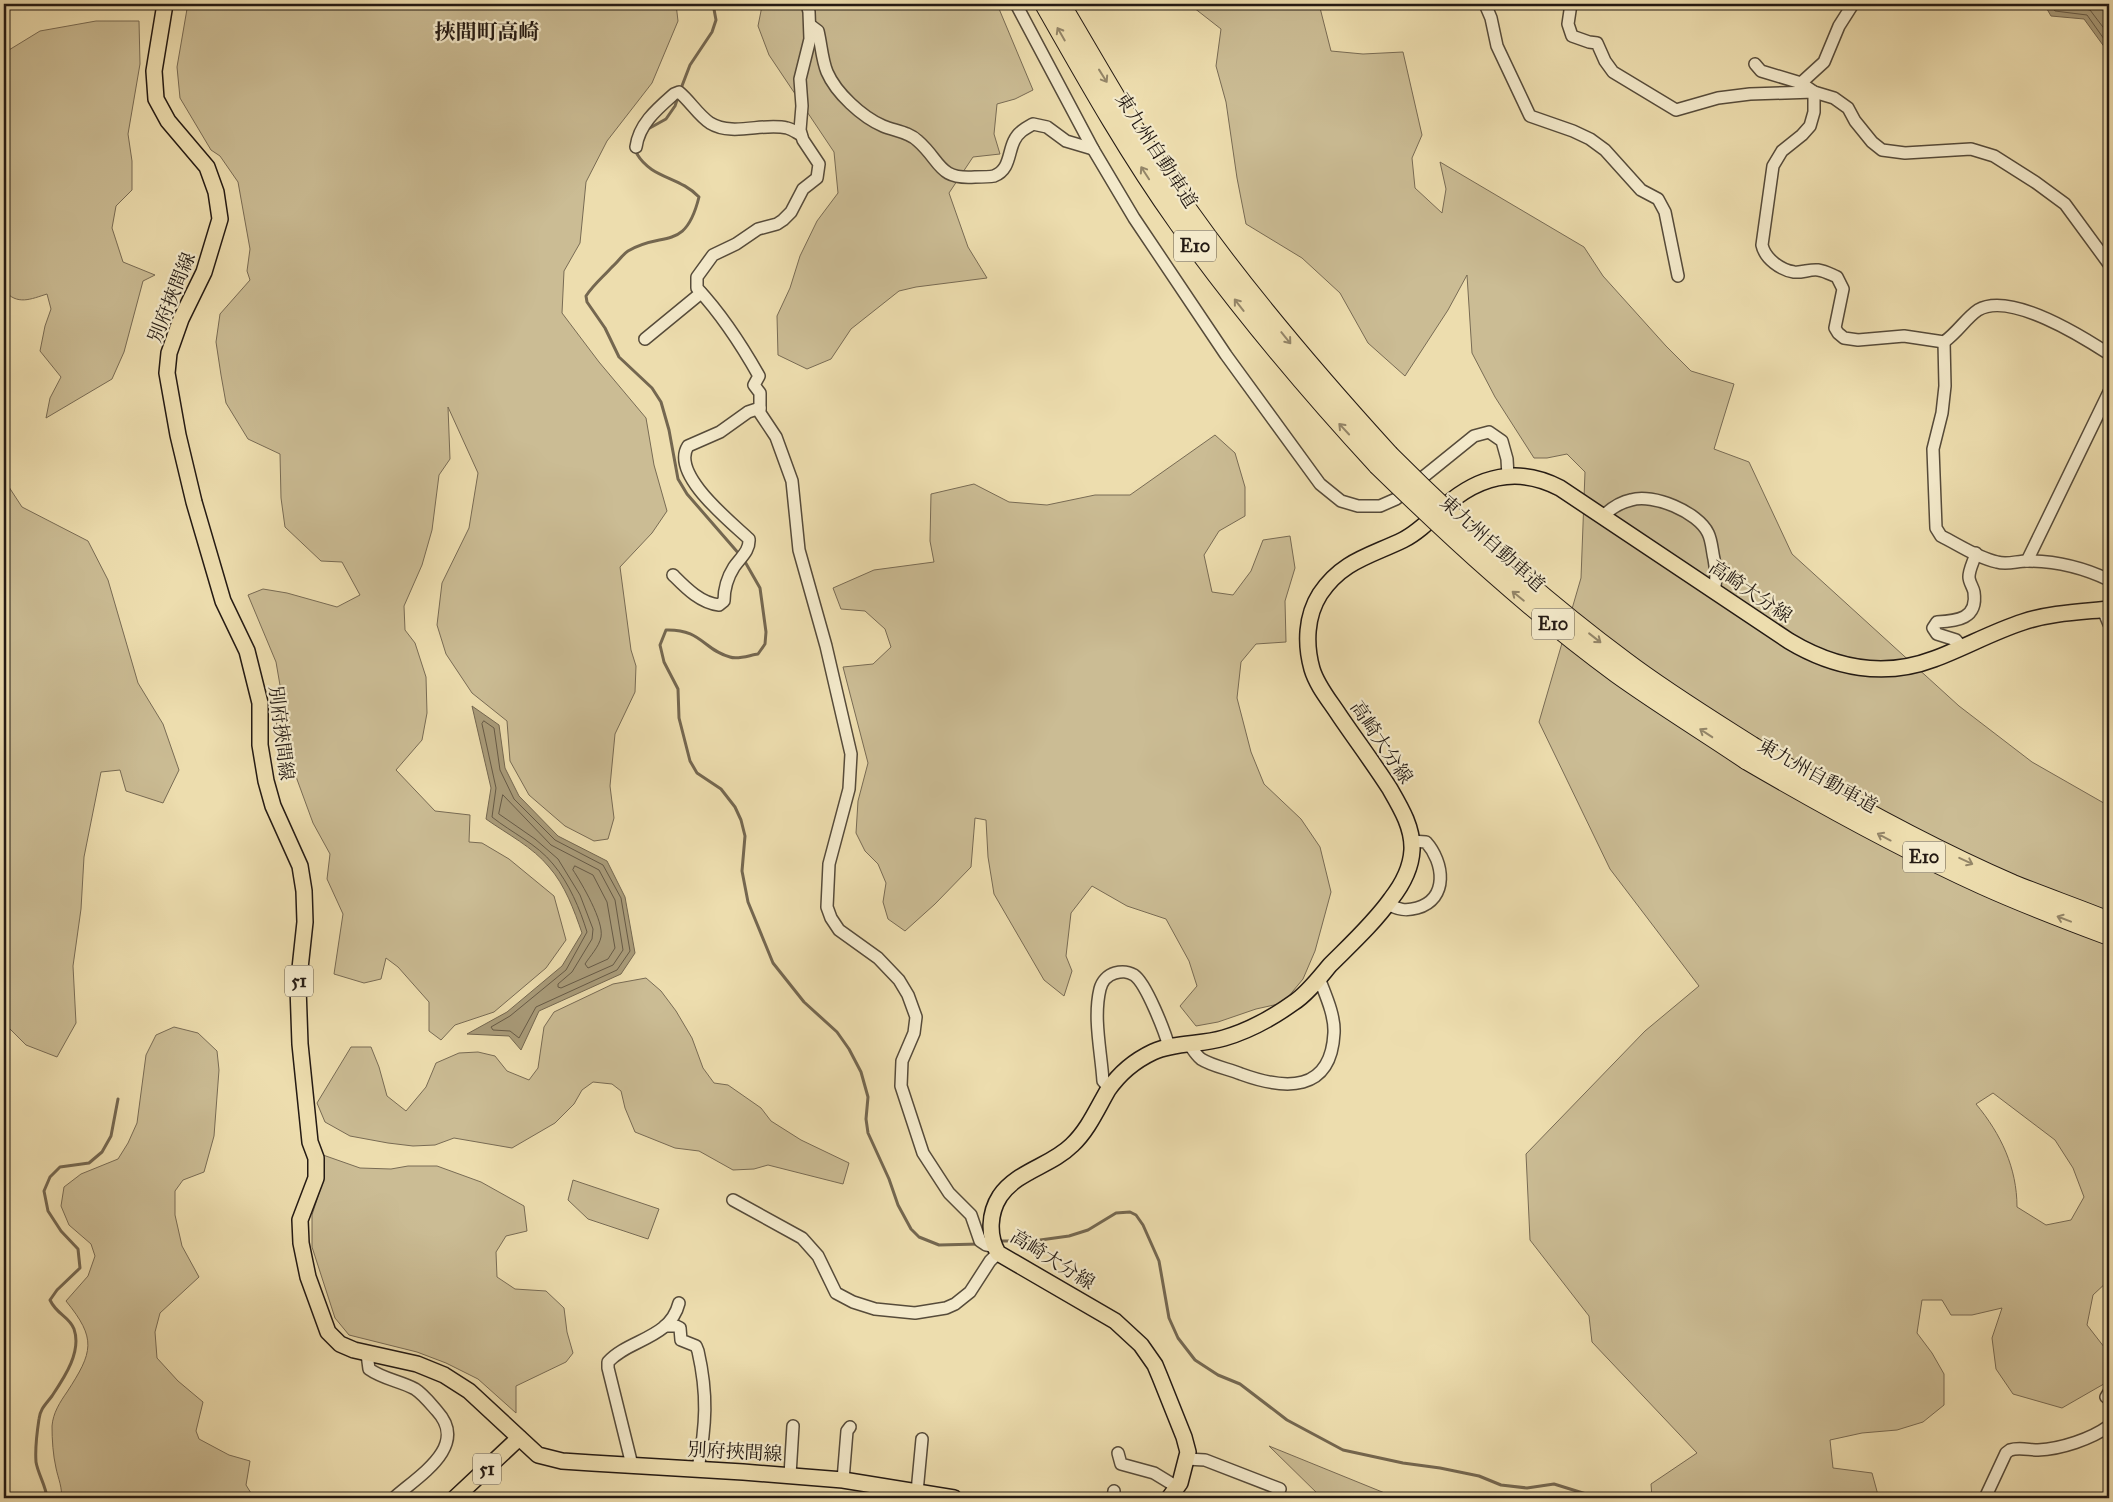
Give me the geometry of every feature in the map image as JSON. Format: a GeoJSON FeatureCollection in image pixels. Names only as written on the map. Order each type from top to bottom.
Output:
{"type":"FeatureCollection","features":[{"type":"Feature","properties":{"kind":"highway","name":"東九州自動車道"},"geometry":{"type":"LineString","coordinates":[[1044,4],[1134,156],[1177,222],[1272,346],[1325,408],[1383,460],[1506,566],[1626,662],[1750,754],[1836,811],[1981,885],[2036,909],[2109,936]]}},
{"type":"Feature","properties":{"kind":"highway","name":"東九州自動車道"},"geometry":{"type":"LineString","coordinates":[[1061,4],[1138,132],[1188,209],[1239,280],[1383,460]]}},
{"type":"Feature","properties":{"kind":"highway","name":"東九州自動車道"},"geometry":{"type":"LineString","coordinates":[[1750,754],[1824,789],[1899,830],[2013,884],[2109,921]]}},
{"type":"Feature","properties":{"kind":"main road","name":"別府挾間線"},"geometry":{"type":"LineString","coordinates":[[166,4],[154,71],[156,98],[168,121],[207,167],[216,192],[220,219],[204,272],[181,318],[169,353],[168,373],[178,435],[194,502],[223,601],[247,651],[260,702],[260,745],[266,781],[273,806],[300,866],[304,891],[305,922],[298,987],[300,1044],[310,1142],[316,1158],[316,1178],[300,1220],[308,1277],[328,1332],[340,1344],[367,1354],[418,1364],[444,1375],[469,1391],[538,1455],[572,1462],[843,1480],[954,1498]]}},
{"type":"Feature","properties":{"kind":"main road","name":"高崎大分線"},"geometry":{"type":"LineString","coordinates":[[1173,1492],[1188,1452],[1176,1414],[1155,1365],[1141,1345],[1115,1321],[997,1250],[991,1229],[992,1218],[998,1199],[1012,1181],[1050,1162],[1072,1146],[1084,1131],[1109,1088],[1126,1069],[1153,1052],[1169,1047],[1222,1039],[1252,1027],[1296,1001],[1388,904],[1406,874],[1412,853],[1406,821],[1398,803],[1326,697],[1313,672],[1309,655],[1308,631],[1312,610],[1321,593],[1348,564],[1405,539],[1418,531],[1464,490],[1486,481],[1508,476],[1526,477],[1553,484],[1604,516],[1789,641],[1811,654],[1842,665],[1869,669],[1909,666],[1934,659],[2031,620],[2106,609]]}},
{"type":"Feature","properties":{"kind":"main road","name":"51"},"geometry":{"type":"LineString","coordinates":[[455,1498],[519,1438]]}},
{"type":"Feature","properties":{"kind":"street"},"geometry":{"type":"LineString","coordinates":[[733,1200],[802,1238],[818,1256],[836,1293],[875,1309],[915,1313],[946,1308],[956,1304],[970,1292],[997,1250],[986,1246],[980,1240],[971,1215],[949,1193],[922,1153],[901,1086],[902,1061],[914,1033],[916,1017],[908,995],[899,980],[878,958],[839,930],[829,912],[829,864],[849,789],[851,754],[826,646],[799,550],[792,481],[776,436],[760,413],[760,393],[754,385],[759,376],[718,310],[697,288],[697,277],[713,255],[736,244],[758,229],[777,224],[783,220],[790,212],[803,189],[817,178],[819,164],[802,140],[801,135],[802,106],[800,79],[810,39],[810,24],[806,4]]}},
{"type":"Feature","properties":{"kind":"street"},"geometry":{"type":"LineString","coordinates":[[1016,4],[1093,149],[1134,218],[1226,355],[1320,484],[1341,501],[1358,506],[1380,506],[1396,499],[1474,436],[1489,432],[1502,441],[1507,459],[1508,476]]}},
{"type":"Feature","properties":{"kind":"street"},"geometry":{"type":"LineString","coordinates":[[1485,4],[1491,18],[1497,46],[1530,116],[1574,131],[1590,139],[1605,150],[1641,190],[1658,199],[1664,212],[1678,276]]}},
{"type":"Feature","properties":{"kind":"street"},"geometry":{"type":"LineString","coordinates":[[1571,4],[1568,24],[1572,36],[1597,43],[1605,61],[1614,72],[1676,110],[1718,98],[1750,94],[1814,92]]}},
{"type":"Feature","properties":{"kind":"street"},"geometry":{"type":"LineString","coordinates":[[1801,83],[1824,62],[1839,26],[1853,4]]}},
{"type":"Feature","properties":{"kind":"street"},"geometry":{"type":"LineString","coordinates":[[810,24],[818,30],[827,72],[847,101],[870,119],[918,140],[949,174],[960,178],[994,176],[1004,169],[1009,161],[1014,140],[1022,130],[1034,124],[1047,127],[1066,141],[1093,149]]}},
{"type":"Feature","properties":{"kind":"street"},"geometry":{"type":"LineString","coordinates":[[1755,64],[1761,71],[1801,83],[1814,92],[1834,98],[1848,108],[1872,142],[1882,150],[1905,153],[1971,149],[1994,156],[2035,182],[2064,204],[2109,264]]}},
{"type":"Feature","properties":{"kind":"street"},"geometry":{"type":"LineString","coordinates":[[636,147],[637,137],[643,125],[674,94],[679,92],[709,122],[718,126],[731,128],[780,127],[788,128],[801,135]]}},
{"type":"Feature","properties":{"kind":"street"},"geometry":{"type":"LineString","coordinates":[[1814,92],[1814,112],[1810,126],[1782,151],[1773,166],[1762,245],[1764,251],[1778,266],[1796,272],[1808,269],[1820,270],[1837,277],[1843,289],[1835,328],[1838,334],[1844,338],[1858,340],[1904,336],[1944,342],[1956,334],[1966,321],[1979,310],[2000,306],[2026,311],[2048,319],[2109,354]]}},
{"type":"Feature","properties":{"kind":"street"},"geometry":{"type":"LineString","coordinates":[[645,339],[702,293]]}},
{"type":"Feature","properties":{"kind":"street"},"geometry":{"type":"LineString","coordinates":[[1944,342],[1945,386],[1942,413],[1933,449],[1934,520],[1941,536],[1997,562],[2010,564],[2027,561],[2086,569],[2109,580]]}},
{"type":"Feature","properties":{"kind":"street"},"geometry":{"type":"LineString","coordinates":[[2027,561],[2109,392]]}},
{"type":"Feature","properties":{"kind":"street"},"geometry":{"type":"LineString","coordinates":[[673,575],[694,594],[707,602],[719,605],[724,601],[727,580],[749,547],[749,539],[720,512],[691,480],[684,457],[688,446],[720,432],[748,412],[760,408]]}},
{"type":"Feature","properties":{"kind":"street"},"geometry":{"type":"LineString","coordinates":[[1604,516],[1615,506],[1640,498],[1663,503],[1690,514],[1704,527],[1711,541],[1717,578],[1714,590]]}},
{"type":"Feature","properties":{"kind":"street"},"geometry":{"type":"LineString","coordinates":[[1962,647],[1956,640],[1937,634],[1933,628],[1937,622],[1956,621],[1967,616],[1972,608],[1975,600],[1974,590],[1969,579],[1976,553]]}},
{"type":"Feature","properties":{"kind":"street"},"geometry":{"type":"LineString","coordinates":[[2106,609],[2109,624]]}},
{"type":"Feature","properties":{"kind":"street"},"geometry":{"type":"LineString","coordinates":[[1388,904],[1406,910],[1430,902],[1438,895],[1440,871],[1437,860],[1426,842],[1411,840]]}},
{"type":"Feature","properties":{"kind":"street"},"geometry":{"type":"LineString","coordinates":[[1109,1088],[1103,1081],[1098,1008],[1100,987],[1105,978],[1112,973],[1125,971],[1135,976],[1165,1032],[1169,1047]]}},
{"type":"Feature","properties":{"kind":"street"},"geometry":{"type":"LineString","coordinates":[[1188,1044],[1201,1059],[1276,1085],[1296,1084],[1316,1076],[1329,1062],[1334,1032],[1329,1002],[1319,978]]}},
{"type":"Feature","properties":{"kind":"street"},"geometry":{"type":"LineString","coordinates":[[632,1465],[608,1362],[665,1326],[673,1318],[679,1303]]}},
{"type":"Feature","properties":{"kind":"street"},"geometry":{"type":"LineString","coordinates":[[665,1326],[680,1328],[681,1340],[696,1346],[698,1351],[706,1403],[706,1421],[698,1469]]}},
{"type":"Feature","properties":{"kind":"street"},"geometry":{"type":"LineString","coordinates":[[367,1354],[369,1369],[377,1375],[402,1383],[418,1391],[446,1420],[449,1435],[446,1448],[438,1458],[395,1497]]}},
{"type":"Feature","properties":{"kind":"street"},"geometry":{"type":"LineString","coordinates":[[2109,1392],[2106,1398],[2109,1398]]}},
{"type":"Feature","properties":{"kind":"street"},"geometry":{"type":"LineString","coordinates":[[790,1475],[792,1426]]}},
{"type":"Feature","properties":{"kind":"street"},"geometry":{"type":"LineString","coordinates":[[1985,1498],[2006,1454],[2010,1450],[2039,1450],[2065,1445],[2097,1433],[2109,1426]]}},
{"type":"Feature","properties":{"kind":"street"},"geometry":{"type":"LineString","coordinates":[[843,1480],[847,1431],[850,1427]]}},
{"type":"Feature","properties":{"kind":"street"},"geometry":{"type":"LineString","coordinates":[[917,1492],[922,1439]]}},
{"type":"Feature","properties":{"kind":"street"},"geometry":{"type":"LineString","coordinates":[[1118,1453],[1121,1464],[1154,1473],[1173,1492]]}},
{"type":"Feature","properties":{"kind":"street"},"geometry":{"type":"LineString","coordinates":[[1186,1459],[1205,1460],[1280,1489]]}},
{"type":"Feature","properties":{"kind":"shaded area"},"geometry":{"type":"Polygon","coordinates":[[[192,4],[676,4],[678,21],[652,83],[607,141],[586,182],[580,243],[564,271],[562,313],[599,362],[646,418],[654,465],[667,511],[652,533],[620,567],[631,650],[636,666],[635,692],[615,734],[610,786],[614,818],[608,839],[594,841],[565,826],[529,795],[510,761],[507,721],[472,693],[446,654],[437,625],[442,583],[469,528],[478,473],[448,407],[450,459],[439,475],[432,530],[422,565],[404,606],[405,630],[415,643],[426,677],[427,713],[422,740],[396,770],[435,811],[470,815],[469,842],[482,843],[509,859],[554,896],[566,940],[546,968],[494,1012],[455,1025],[441,1040],[429,1031],[429,1002],[398,967],[386,958],[381,979],[364,983],[334,974],[343,914],[327,879],[330,854],[313,823],[291,763],[279,753],[276,717],[281,691],[276,662],[248,595],[263,589],[287,593],[337,607],[360,595],[342,562],[321,561],[285,527],[281,498],[280,454],[248,439],[226,403],[216,342],[220,314],[250,280],[247,271],[250,249],[238,182],[220,156],[211,150],[180,98],[177,67],[187,9],[192,4]]]}},
{"type":"Feature","properties":{"kind":"shaded area"},"geometry":{"type":"Polygon","coordinates":[[[761,4],[997,4],[1033,90],[1015,99],[997,104],[994,134],[1000,154],[973,157],[949,193],[968,247],[987,278],[899,291],[851,329],[831,359],[807,369],[778,355],[777,316],[790,288],[800,256],[817,221],[838,193],[834,152],[769,55],[758,26],[761,4]]]}},
{"type":"Feature","properties":{"kind":"shaded area"},"geometry":{"type":"Polygon","coordinates":[[[1189,4],[1319,4],[1331,51],[1363,54],[1403,52],[1422,135],[1412,158],[1415,188],[1442,213],[1446,189],[1440,162],[1584,247],[1603,276],[1691,371],[1734,384],[1714,449],[1749,462],[1792,554],[1959,706],[2032,762],[2109,806],[2109,1280],[2093,1295],[2087,1325],[2108,1352],[2109,1381],[2062,1408],[2013,1394],[1996,1369],[1992,1338],[2002,1308],[1972,1315],[1951,1315],[1942,1300],[1922,1300],[1917,1333],[1932,1353],[1944,1374],[1944,1405],[1923,1422],[1897,1430],[1862,1433],[1830,1440],[1833,1468],[1872,1473],[1878,1495],[1875,1498],[1652,1498],[1651,1484],[1697,1453],[1592,1342],[1589,1316],[1530,1240],[1526,1154],[1645,1031],[1699,986],[1610,869],[1539,722],[1581,578],[1585,472],[1567,454],[1547,458],[1534,458],[1495,397],[1472,353],[1467,275],[1448,310],[1405,376],[1368,343],[1340,293],[1302,258],[1246,224],[1226,102],[1216,66],[1221,29],[1189,4]],[[1993,1093],[1976,1104],[1993,1127],[2006,1152],[2014,1179],[2017,1207],[2046,1225],[2071,1220],[2084,1197],[2073,1168],[2055,1140],[1993,1093]]]}},
{"type":"Feature","properties":{"kind":"shaded area"},"geometry":{"type":"Polygon","coordinates":[[[96,21],[139,21],[140,64],[128,134],[132,161],[132,190],[116,206],[112,228],[123,262],[155,275],[143,281],[124,352],[112,379],[46,418],[50,398],[61,377],[40,351],[51,309],[47,294],[19,300],[4,290],[4,53],[40,31],[96,21]]]}},
{"type":"Feature","properties":{"kind":"shaded area"},"geometry":{"type":"Polygon","coordinates":[[[1215,435],[1235,453],[1245,487],[1245,516],[1219,531],[1204,555],[1212,592],[1233,595],[1251,571],[1263,540],[1290,536],[1295,568],[1285,601],[1286,642],[1256,644],[1241,662],[1237,698],[1251,752],[1264,784],[1301,819],[1320,847],[1331,892],[1315,951],[1303,979],[1283,1003],[1256,1009],[1218,1022],[1196,1026],[1180,1006],[1197,986],[1189,961],[1166,919],[1127,906],[1092,886],[1071,913],[1066,956],[1072,971],[1064,996],[1044,980],[994,894],[988,857],[986,820],[975,818],[971,867],[935,904],[905,931],[888,919],[883,902],[886,883],[878,864],[865,851],[856,833],[858,801],[868,763],[843,667],[873,664],[891,647],[885,629],[865,611],[841,609],[833,588],[874,570],[934,562],[930,541],[931,494],[974,484],[1009,502],[1047,505],[1095,495],[1130,495],[1215,435]]]}},
{"type":"Feature","properties":{"kind":"shaded area"},"geometry":{"type":"Polygon","coordinates":[[[4,473],[7,484],[22,507],[88,541],[108,580],[138,683],[163,724],[179,770],[163,803],[126,791],[120,770],[101,772],[84,857],[81,909],[73,966],[76,1023],[57,1057],[26,1045],[4,1023],[4,473]]]}},
{"type":"Feature","properties":{"kind":"shaded area"},"geometry":{"type":"Polygon","coordinates":[[[646,978],[661,991],[676,1011],[692,1038],[703,1068],[714,1083],[728,1085],[761,1108],[771,1121],[801,1140],[849,1163],[843,1184],[768,1165],[754,1169],[733,1170],[699,1151],[675,1148],[635,1132],[625,1108],[621,1091],[612,1084],[593,1082],[582,1090],[574,1104],[555,1123],[512,1148],[454,1138],[435,1145],[413,1146],[350,1136],[325,1122],[317,1103],[351,1047],[371,1047],[387,1096],[406,1111],[426,1087],[436,1063],[459,1053],[478,1052],[495,1056],[507,1071],[529,1080],[538,1068],[544,1027],[554,1012],[613,984],[646,978]]]}},
{"type":"Feature","properties":{"kind":"shaded area"},"geometry":{"type":"Polygon","coordinates":[[[174,1027],[198,1033],[217,1051],[219,1070],[214,1136],[204,1172],[183,1180],[175,1191],[175,1215],[182,1246],[199,1277],[160,1313],[155,1332],[157,1358],[178,1381],[203,1402],[196,1431],[199,1439],[229,1455],[250,1461],[246,1485],[254,1498],[61,1498],[61,1487],[53,1453],[53,1421],[59,1404],[82,1366],[88,1346],[83,1326],[66,1301],[88,1276],[95,1256],[91,1244],[69,1225],[61,1206],[64,1187],[81,1174],[118,1159],[137,1123],[146,1055],[156,1035],[174,1027]]]}},
{"type":"Feature","properties":{"kind":"shaded area"},"geometry":{"type":"Polygon","coordinates":[[[323,1155],[360,1168],[391,1169],[408,1166],[437,1166],[481,1182],[524,1206],[527,1231],[506,1236],[496,1252],[497,1277],[515,1289],[546,1291],[564,1308],[567,1332],[573,1353],[566,1362],[516,1386],[516,1413],[478,1379],[446,1363],[417,1352],[349,1335],[335,1318],[312,1247],[312,1215],[323,1181],[323,1155]]]}},
{"type":"Feature","properties":{"kind":"shaded area"},"geometry":{"type":"Polygon","coordinates":[[[573,1180],[659,1209],[648,1239],[588,1219],[568,1200],[573,1180]]]}},
{"type":"Feature","properties":{"kind":"shaded area"},"geometry":{"type":"Polygon","coordinates":[[[1269,1446],[1397,1498],[1322,1498],[1269,1446]]]}},
{"type":"Feature","properties":{"kind":"water"},"geometry":{"type":"Polygon","coordinates":[[[2044,4],[2109,4],[2109,75],[2104,77],[2108,52],[2084,19],[2051,16],[2044,4]]]}},
{"type":"Feature","properties":{"kind":"water"},"geometry":{"type":"Polygon","coordinates":[[[472,706],[499,725],[505,768],[519,796],[558,836],[607,861],[625,897],[635,953],[621,974],[539,1011],[521,1050],[509,1036],[467,1034],[507,1012],[562,966],[582,933],[572,907],[555,874],[528,847],[486,819],[491,788],[472,706]]]}},
{"type":"Feature","properties":{"kind":"waterway"},"geometry":{"type":"LineString","coordinates":[[680,91],[690,65],[712,32],[716,20],[713,4]]}},
{"type":"Feature","properties":{"kind":"waterway"},"geometry":{"type":"LineString","coordinates":[[648,129],[666,119],[675,106],[678,97]]}},
{"type":"Feature","properties":{"kind":"waterway"},"geometry":{"type":"LineString","coordinates":[[638,150],[637,154],[650,168],[683,185],[699,197],[693,215],[687,226],[680,233],[628,251],[595,284],[586,296],[587,302],[605,328],[619,357],[652,388],[661,402],[669,430],[678,479],[687,494],[740,555]]}},
{"type":"Feature","properties":{"kind":"waterway"},"geometry":{"type":"LineString","coordinates":[[744,560],[760,588],[766,632],[765,644],[758,654],[733,658],[714,650],[695,636],[678,631],[666,630],[660,645],[664,662],[678,689],[679,718],[690,761],[697,773],[721,789],[735,807],[741,820],[745,836],[742,871],[748,902],[773,963],[804,1002],[837,1032],[849,1049],[861,1072],[868,1097],[866,1119],[868,1133],[889,1179],[898,1205],[911,1229],[919,1237],[939,1245],[979,1244]]}},
{"type":"Feature","properties":{"kind":"waterway"},"geometry":{"type":"LineString","coordinates":[[47,1498],[36,1462],[36,1440],[40,1415],[62,1381],[74,1356],[76,1347],[76,1338],[72,1325],[50,1300],[57,1290],[80,1268],[78,1249],[61,1231],[48,1211],[44,1191],[50,1177],[60,1167],[89,1163],[102,1152],[111,1136],[118,1099]]}},
{"type":"Feature","properties":{"kind":"waterway"},"geometry":{"type":"LineString","coordinates":[[997,1241],[1033,1241],[1069,1236],[1088,1230],[1116,1213],[1130,1212],[1136,1215],[1143,1225],[1159,1261],[1169,1318],[1178,1338],[1195,1360],[1218,1375],[1240,1384],[1287,1420],[1343,1450],[1403,1463],[1479,1476],[1501,1485],[1527,1488],[1554,1484],[1599,1498]]}},
{"type":"Feature","properties":{"kind":"district","name":"挾間町高崎"},"geometry":{"type":"Point","coordinates":[487,32]}}]}
